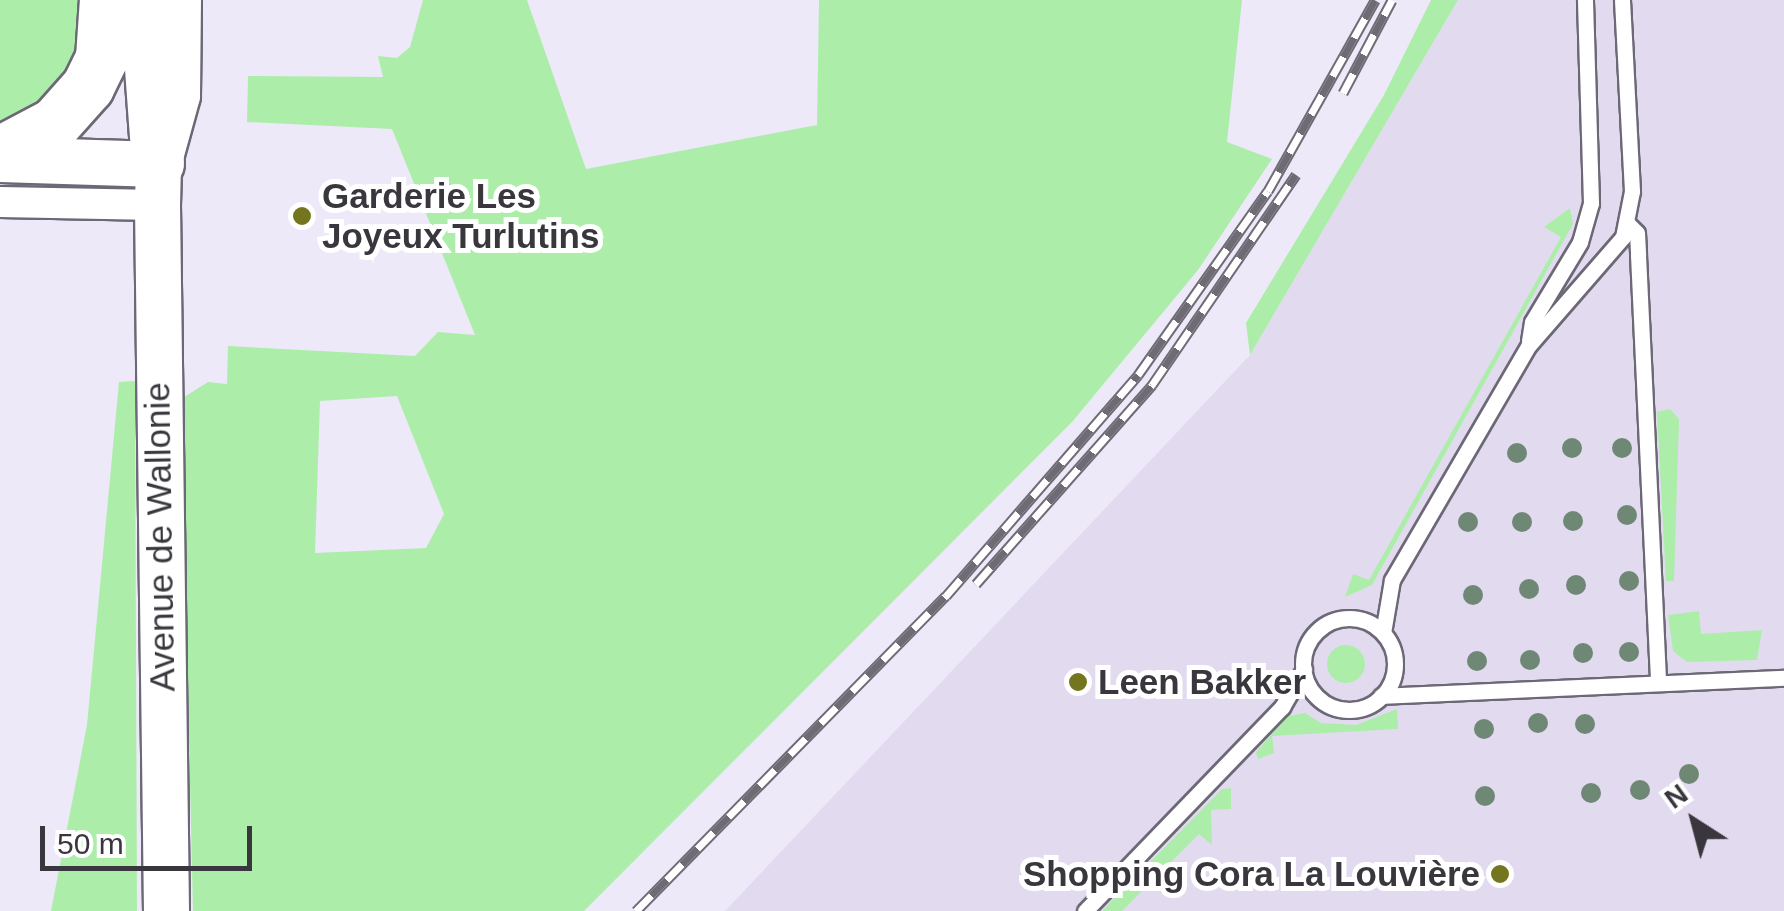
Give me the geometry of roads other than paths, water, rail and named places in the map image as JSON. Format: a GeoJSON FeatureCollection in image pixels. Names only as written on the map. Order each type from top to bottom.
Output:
{"type":"FeatureCollection","features":[{"type":"Feature","properties":{"kind":"highway"},"geometry":{"type":"LineString","coordinates":[[0,156],[54,124],[88,87],[102,58],[106,0]]}},
{"type":"Feature","properties":{"kind":"highway"},"geometry":{"type":"LineString","coordinates":[[146,0],[157,184]]}},
{"type":"Feature","properties":{"kind":"main road","name":"Avenue de Wallonie"},"geometry":{"type":"LineString","coordinates":[[166,911],[157,184],[176,95],[178,0]]}},
{"type":"Feature","properties":{"kind":"main road"},"geometry":{"type":"LineString","coordinates":[[0,156],[157,184]]}},
{"type":"Feature","properties":{"kind":"street"},"geometry":{"type":"LineString","coordinates":[[0,202],[157,184]]}},
{"type":"Feature","properties":{"kind":"lane"},"geometry":{"type":"LineString","coordinates":[[1529,345],[1532,322],[1580,242],[1591,203],[1586,0]]}},
{"type":"Feature","properties":{"kind":"lane"},"geometry":{"type":"LineString","coordinates":[[1356,618],[1392,580],[1529,345],[1606,261],[1627,223],[1632,190],[1622,0]]}},
{"type":"Feature","properties":{"kind":"lane"},"geometry":{"type":"LineString","coordinates":[[1627,223],[1637,233],[1658,684]]}},
{"type":"Feature","properties":{"kind":"lane"},"geometry":{"type":"LineString","coordinates":[[1381,696],[1395,657],[1383,632],[1392,580]]}},
{"type":"Feature","properties":{"kind":"lane"},"geometry":{"type":"LineString","coordinates":[[1086,911],[1282,707],[1304,669],[1306,645],[1316,631],[1330,621],[1356,618],[1383,632]]}},
{"type":"Feature","properties":{"kind":"lane"},"geometry":{"type":"LineString","coordinates":[[1304,669],[1318,697],[1342,710],[1360,709],[1381,696],[1784,678]]}},
{"type":"Feature","properties":{"kind":"lane"},"geometry":{"type":"LineString","coordinates":[[1282,707],[1318,697]]}},
{"type":"Feature","properties":{"kind":"railway"},"geometry":{"type":"LineString","coordinates":[[636,911],[946,596],[1138,375],[1268,191],[1375,0]]}},
{"type":"Feature","properties":{"kind":"railway"},"geometry":{"type":"LineString","coordinates":[[1343,93],[1392,0]]}},
{"type":"Feature","properties":{"kind":"railway"},"geometry":{"type":"LineString","coordinates":[[976,584],[1152,385],[1296,175]]}},
{"type":"Feature","properties":{"kind":"place","name":"Garderie Les Joyeux Turlutins"},"geometry":{"type":"Point","coordinates":[302,216]}},
{"type":"Feature","properties":{"kind":"place","name":"Leen Bakker"},"geometry":{"type":"Point","coordinates":[1078,682]}},
{"type":"Feature","properties":{"kind":"place","name":"Shopping Cora La Louvière"},"geometry":{"type":"Point","coordinates":[1500,874]}}]}
